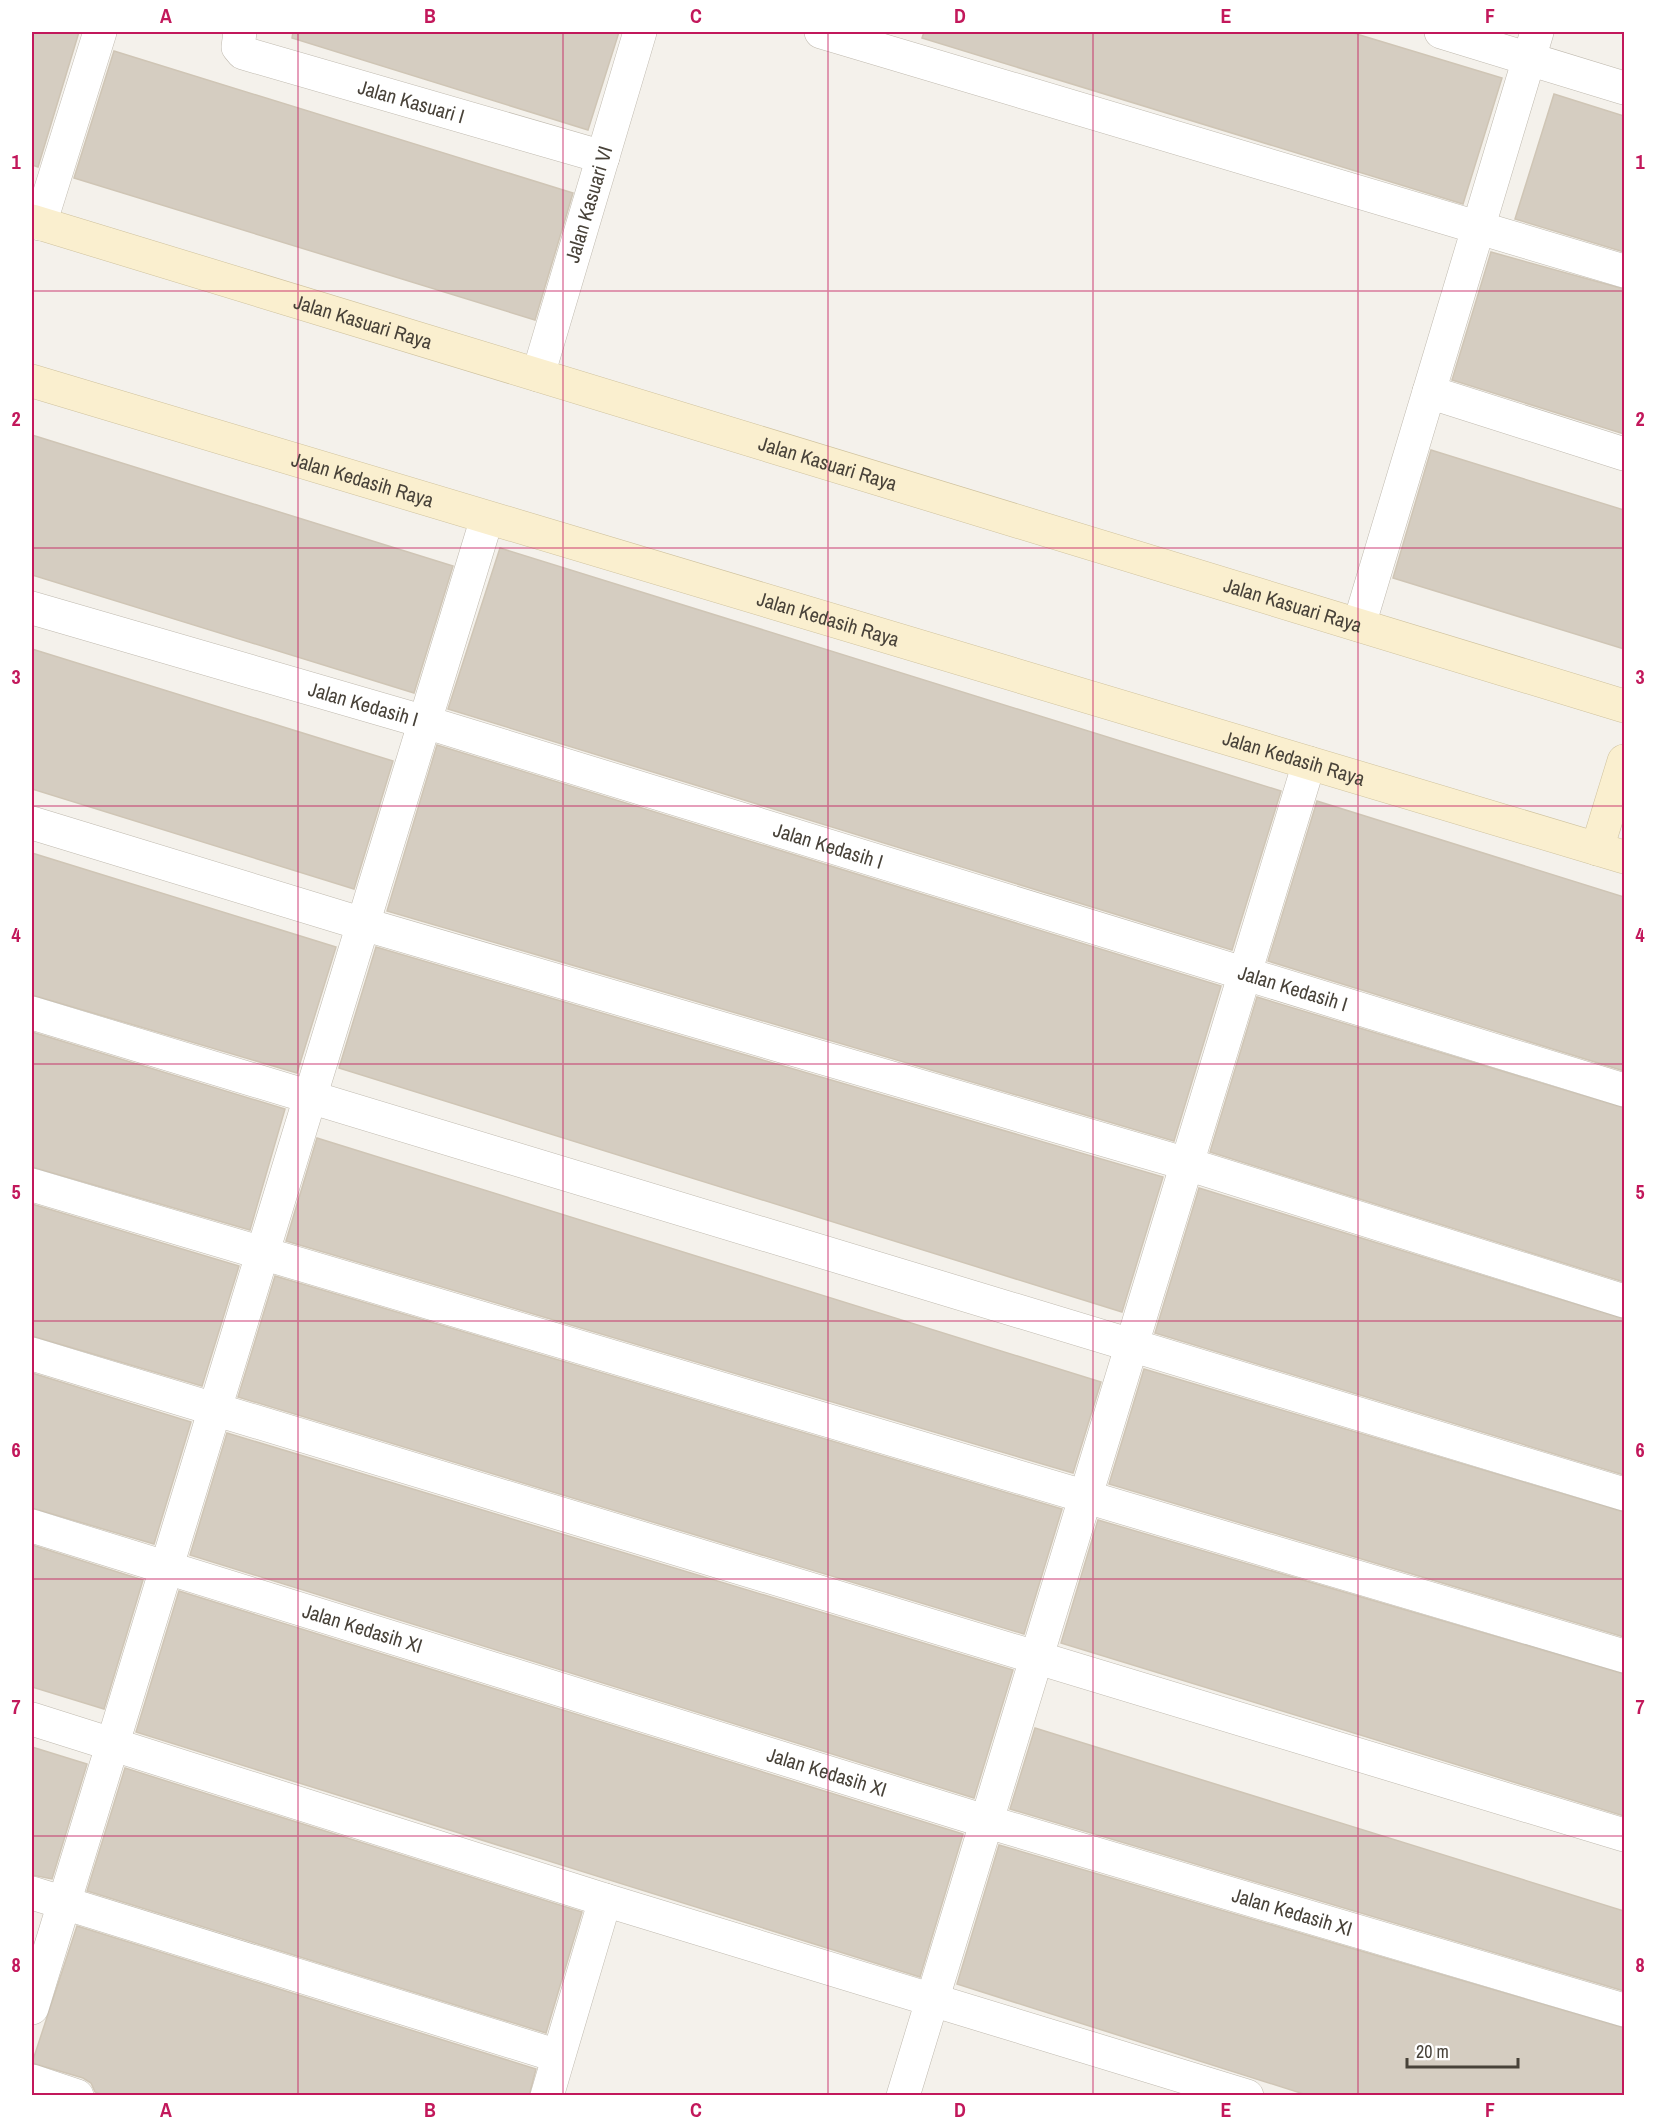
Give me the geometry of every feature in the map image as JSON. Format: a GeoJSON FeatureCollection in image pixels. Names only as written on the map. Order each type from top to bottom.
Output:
{"type":"FeatureCollection","features":[{"type":"Feature","properties":{"kind":"main road","name":"Jalan Kasuari Raya"},"geometry":{"type":"LineString","coordinates":[[36,222],[1624,706]]}},
{"type":"Feature","properties":{"kind":"main road","name":"Jalan Kedasih Raya"},"geometry":{"type":"LineString","coordinates":[[32,381],[1611,853]]}},
{"type":"Feature","properties":{"kind":"main road"},"geometry":{"type":"LineString","coordinates":[[1611,853],[1624,761]]}},
{"type":"Feature","properties":{"kind":"street"},"geometry":{"type":"LineString","coordinates":[[36,222],[100,32]]}},
{"type":"Feature","properties":{"kind":"street","name":"Jalan Kasuari I"},"geometry":{"type":"LineString","coordinates":[[240,32],[238,46],[243,53],[603,157]]}},
{"type":"Feature","properties":{"kind":"street","name":"Jalan Kasuari VI"},"geometry":{"type":"LineString","coordinates":[[538,375],[640,32]]}},
{"type":"Feature","properties":{"kind":"street"},"geometry":{"type":"LineString","coordinates":[[821,32],[1624,271]]}},
{"type":"Feature","properties":{"kind":"street"},"geometry":{"type":"LineString","coordinates":[[1441,32],[1533,45],[1624,88]]}},
{"type":"Feature","properties":{"kind":"street"},"geometry":{"type":"LineString","coordinates":[[1359,625],[1533,45]]}},
{"type":"Feature","properties":{"kind":"street"},"geometry":{"type":"LineString","coordinates":[[1429,392],[1624,454]]}},
{"type":"Feature","properties":{"kind":"street"},"geometry":{"type":"LineString","coordinates":[[32,2008],[487,518]]}},
{"type":"Feature","properties":{"kind":"street","name":"Jalan Kedasih I"},"geometry":{"type":"LineString","coordinates":[[32,608],[425,722],[1624,1090]]}},
{"type":"Feature","properties":{"kind":"street"},"geometry":{"type":"LineString","coordinates":[[903,2096],[1309,763]]}},
{"type":"Feature","properties":{"kind":"street"},"geometry":{"type":"LineString","coordinates":[[32,823],[363,924],[1187,1164],[1624,1301]]}},
{"type":"Feature","properties":{"kind":"street"},"geometry":{"type":"LineString","coordinates":[[32,1013],[1624,1494]]}},
{"type":"Feature","properties":{"kind":"street"},"geometry":{"type":"LineString","coordinates":[[32,1185],[1624,1656]]}},
{"type":"Feature","properties":{"kind":"street"},"geometry":{"type":"LineString","coordinates":[[32,1354],[1624,1835]]}},
{"type":"Feature","properties":{"kind":"street","name":"Jalan Kedasih XI"},"geometry":{"type":"LineString","coordinates":[[32,1526],[988,1822],[1624,2010]]}},
{"type":"Feature","properties":{"kind":"street"},"geometry":{"type":"LineString","coordinates":[[32,1719],[605,1900],[1247,2096]]}},
{"type":"Feature","properties":{"kind":"street"},"geometry":{"type":"LineString","coordinates":[[32,1893],[558,2056]]}},
{"type":"Feature","properties":{"kind":"street"},"geometry":{"type":"LineString","coordinates":[[547,2096],[605,1900]]}},
{"type":"Feature","properties":{"kind":"street"},"geometry":{"type":"LineString","coordinates":[[32,2081],[77,2096]]}},
{"type":"Feature","properties":{"kind":"building"},"geometry":{"type":"Polygon","coordinates":[[[32,32],[79,32],[38,167],[32,165],[32,32]]]}},
{"type":"Feature","properties":{"kind":"building"},"geometry":{"type":"Polygon","coordinates":[[[293,32],[619,32],[588,130],[292,38],[293,32]]]}},
{"type":"Feature","properties":{"kind":"building"},"geometry":{"type":"Polygon","coordinates":[[[924,32],[1350,32],[1502,78],[1463,204],[922,38],[924,32]]]}},
{"type":"Feature","properties":{"kind":"building"},"geometry":{"type":"Polygon","coordinates":[[[114,51],[573,193],[535,320],[74,178],[114,51]]]}},
{"type":"Feature","properties":{"kind":"building"},"geometry":{"type":"Polygon","coordinates":[[[1554,94],[1624,116],[1624,252],[1515,219],[1554,94]]]}},
{"type":"Feature","properties":{"kind":"building"},"geometry":{"type":"Polygon","coordinates":[[[1491,252],[1624,289],[1624,434],[1452,380],[1491,252]]]}},
{"type":"Feature","properties":{"kind":"building"},"geometry":{"type":"Polygon","coordinates":[[[32,435],[453,566],[414,693],[32,575],[32,435]]]}},
{"type":"Feature","properties":{"kind":"building"},"geometry":{"type":"Polygon","coordinates":[[[1431,450],[1624,510],[1624,649],[1393,578],[1431,450]]]}},
{"type":"Feature","properties":{"kind":"building"},"geometry":{"type":"Polygon","coordinates":[[[500,548],[1281,791],[1232,950],[448,709],[500,548]]]}},
{"type":"Feature","properties":{"kind":"building"},"geometry":{"type":"Polygon","coordinates":[[[32,649],[393,761],[354,889],[32,789],[32,649]]]}},
{"type":"Feature","properties":{"kind":"building"},"geometry":{"type":"Polygon","coordinates":[[[437,745],[1221,986],[1174,1141],[387,911],[437,745]]]}},
{"type":"Feature","properties":{"kind":"building"},"geometry":{"type":"Polygon","coordinates":[[[1317,801],[1624,897],[1624,1071],[1268,961],[1317,801]]]}},
{"type":"Feature","properties":{"kind":"building"},"geometry":{"type":"Polygon","coordinates":[[[32,853],[336,947],[297,1073],[32,995],[32,853]]]}},
{"type":"Feature","properties":{"kind":"building"},"geometry":{"type":"Polygon","coordinates":[[[376,947],[1163,1177],[1122,1312],[339,1068],[376,947]]]}},
{"type":"Feature","properties":{"kind":"building"},"geometry":{"type":"Polygon","coordinates":[[[1257,997],[1624,1108],[1624,1282],[1210,1152],[1257,997]]]}},
{"type":"Feature","properties":{"kind":"building"},"geometry":{"type":"Polygon","coordinates":[[[32,1032],[285,1109],[250,1230],[32,1167],[32,1032]]]}},
{"type":"Feature","properties":{"kind":"building"},"geometry":{"type":"Polygon","coordinates":[[[317,1138],[1101,1382],[1073,1473],[286,1241],[317,1138]]]}},
{"type":"Feature","properties":{"kind":"building"},"geometry":{"type":"Polygon","coordinates":[[[1199,1188],[1624,1319],[1624,1475],[1155,1333],[1199,1188]]]}},
{"type":"Feature","properties":{"kind":"building"},"geometry":{"type":"Polygon","coordinates":[[[32,1204],[239,1266],[202,1386],[32,1336],[32,1204]]]}},
{"type":"Feature","properties":{"kind":"building"},"geometry":{"type":"Polygon","coordinates":[[[275,1276],[1062,1509],[1024,1634],[238,1397],[275,1276]]]}},
{"type":"Feature","properties":{"kind":"building"},"geometry":{"type":"Polygon","coordinates":[[[1144,1369],[1624,1512],[1624,1637],[1109,1484],[1144,1369]]]}},
{"type":"Feature","properties":{"kind":"building"},"geometry":{"type":"Polygon","coordinates":[[[32,1373],[191,1422],[154,1544],[32,1508],[32,1373]]]}},
{"type":"Feature","properties":{"kind":"building"},"geometry":{"type":"Polygon","coordinates":[[[227,1433],[1013,1670],[974,1798],[190,1555],[227,1433]]]}},
{"type":"Feature","properties":{"kind":"building"},"geometry":{"type":"Polygon","coordinates":[[[1098,1520],[1624,1674],[1624,1816],[1061,1643],[1098,1520]]]}},
{"type":"Feature","properties":{"kind":"building"},"geometry":{"type":"Polygon","coordinates":[[[32,1545],[143,1580],[104,1709],[32,1687],[32,1545]]]}},
{"type":"Feature","properties":{"kind":"building"},"geometry":{"type":"Polygon","coordinates":[[[179,1591],[963,1834],[920,1977],[136,1732],[179,1591]]]}},
{"type":"Feature","properties":{"kind":"building"},"geometry":{"type":"Polygon","coordinates":[[[1035,1728],[1624,1911],[1624,1991],[1010,1809],[1035,1728]]]}},
{"type":"Feature","properties":{"kind":"building"},"geometry":{"type":"Polygon","coordinates":[[[32,1747],[87,1764],[52,1879],[32,1875],[32,1747]]]}},
{"type":"Feature","properties":{"kind":"building"},"geometry":{"type":"Polygon","coordinates":[[[125,1768],[582,1912],[546,2033],[87,1891],[125,1768]]]}},
{"type":"Feature","properties":{"kind":"building"},"geometry":{"type":"Polygon","coordinates":[[[999,1845],[1624,2028],[1624,2096],[1310,2096],[957,1984],[999,1845]]]}},
{"type":"Feature","properties":{"kind":"building"},"geometry":{"type":"Polygon","coordinates":[[[77,1926],[536,2069],[529,2096],[107,2096],[95,2092],[91,2083],[83,2078],[32,2063],[77,1926]]]}}]}
